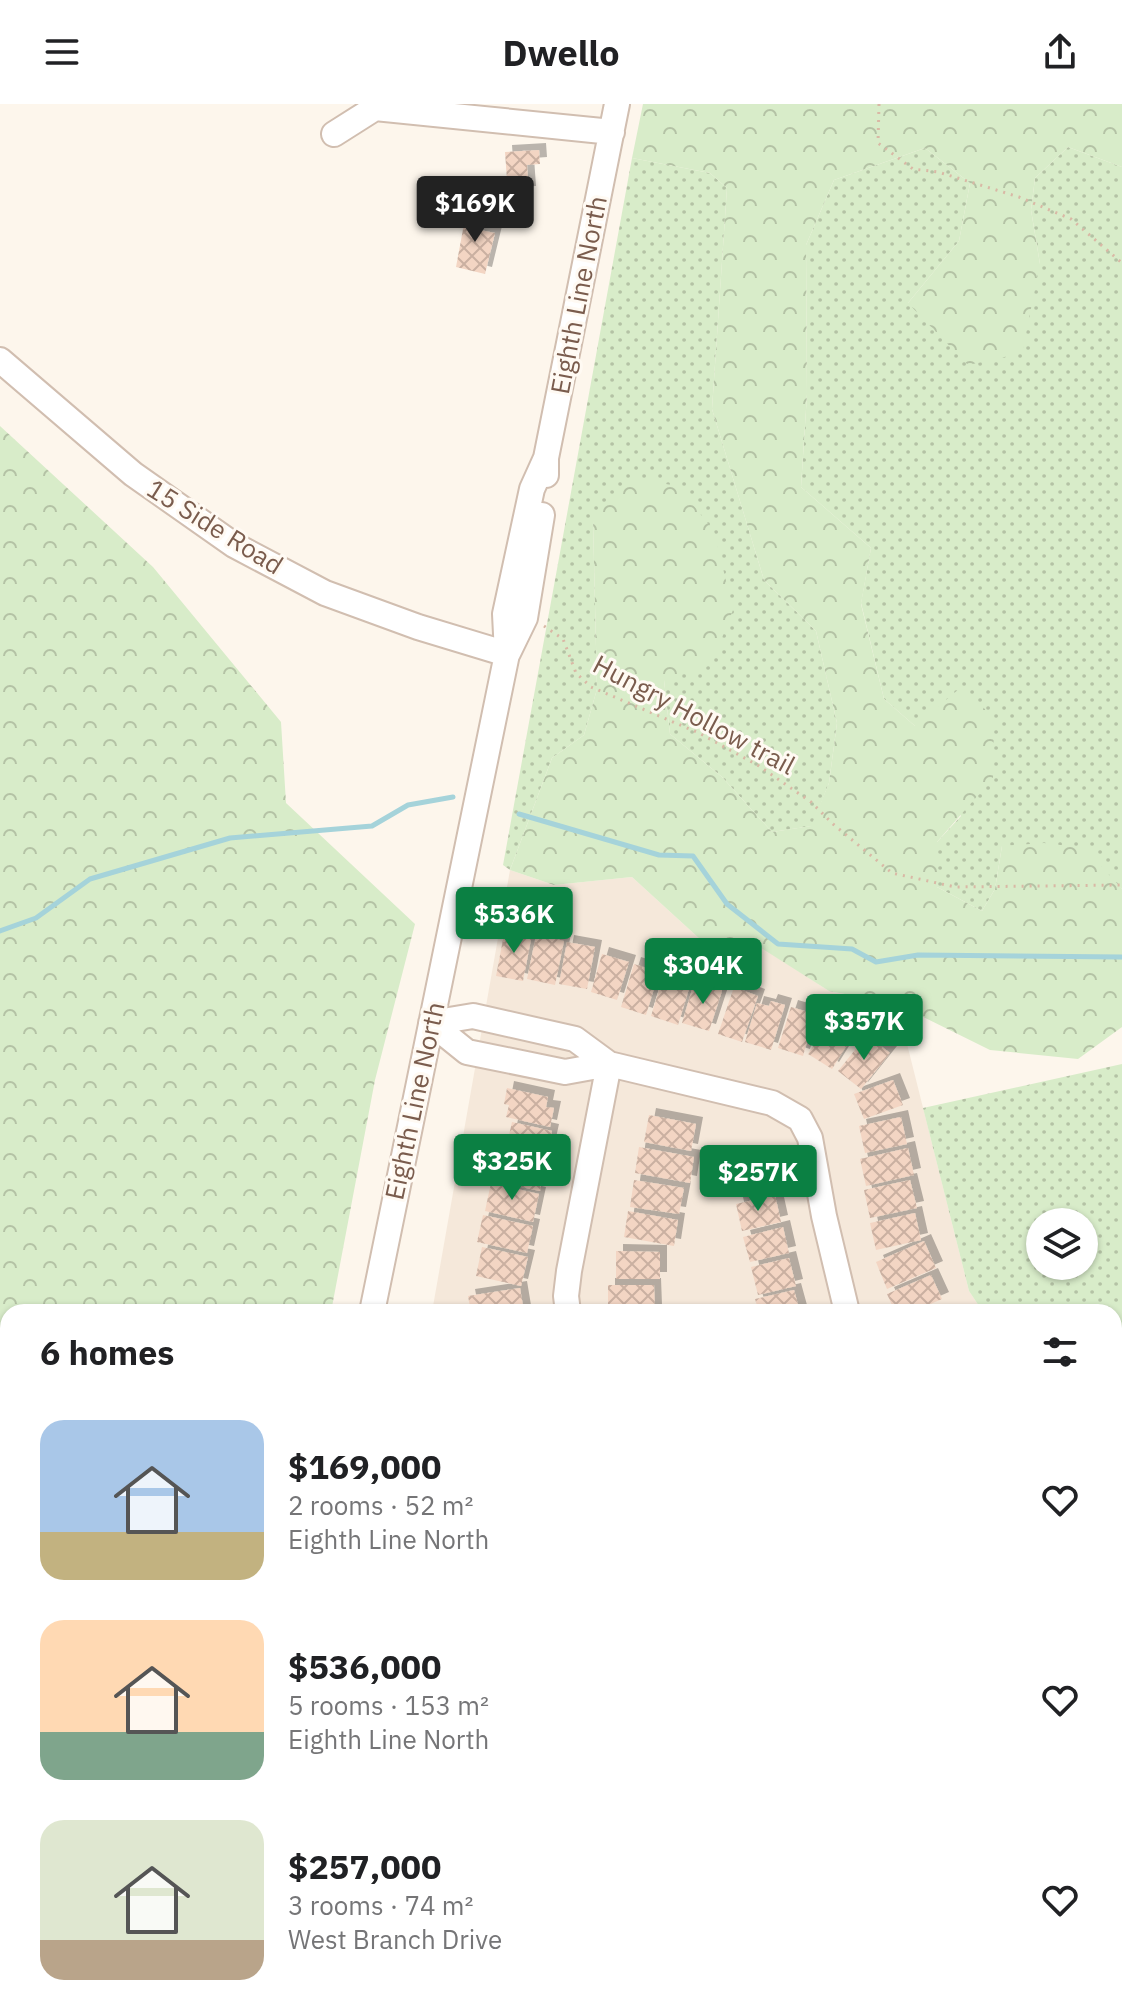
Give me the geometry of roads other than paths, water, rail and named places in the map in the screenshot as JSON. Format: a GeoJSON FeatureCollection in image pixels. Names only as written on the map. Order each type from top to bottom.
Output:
{"type":"FeatureCollection","features":[{"type":"Feature","properties":{"kind":"street","name":"Eighth Line North"},"geometry":{"type":"LineString","coordinates":[[374,1304],[507,654],[505,614],[532,489],[546,458],[617,104]]}},
{"type":"Feature","properties":{"kind":"street"},"geometry":{"type":"LineString","coordinates":[[334,134],[375,108],[612,132]]}},
{"type":"Feature","properties":{"kind":"street","name":"15 Side Road"},"geometry":{"type":"LineString","coordinates":[[0,360],[133,474],[234,545],[325,593],[418,627],[507,654]]}},
{"type":"Feature","properties":{"kind":"street"},"geometry":{"type":"LineString","coordinates":[[431,1023],[473,1016],[575,1039],[609,1064],[772,1103],[800,1119],[813,1147],[824,1216],[845,1304]]}},
{"type":"Feature","properties":{"kind":"street"},"geometry":{"type":"LineString","coordinates":[[431,1023],[467,1052],[565,1072],[609,1064]]}},
{"type":"Feature","properties":{"kind":"street"},"geometry":{"type":"LineString","coordinates":[[567,1304],[569,1271],[609,1064]]}},
{"type":"Feature","properties":{"kind":"waterway"},"geometry":{"type":"LineString","coordinates":[[0,931],[36,918],[90,879],[230,838],[372,826],[408,805],[453,797]]}},
{"type":"Feature","properties":{"kind":"waterway"},"geometry":{"type":"LineString","coordinates":[[519,814],[659,855],[693,856],[727,904],[778,944],[852,949],[876,962],[918,955],[1122,957]]}}]}
